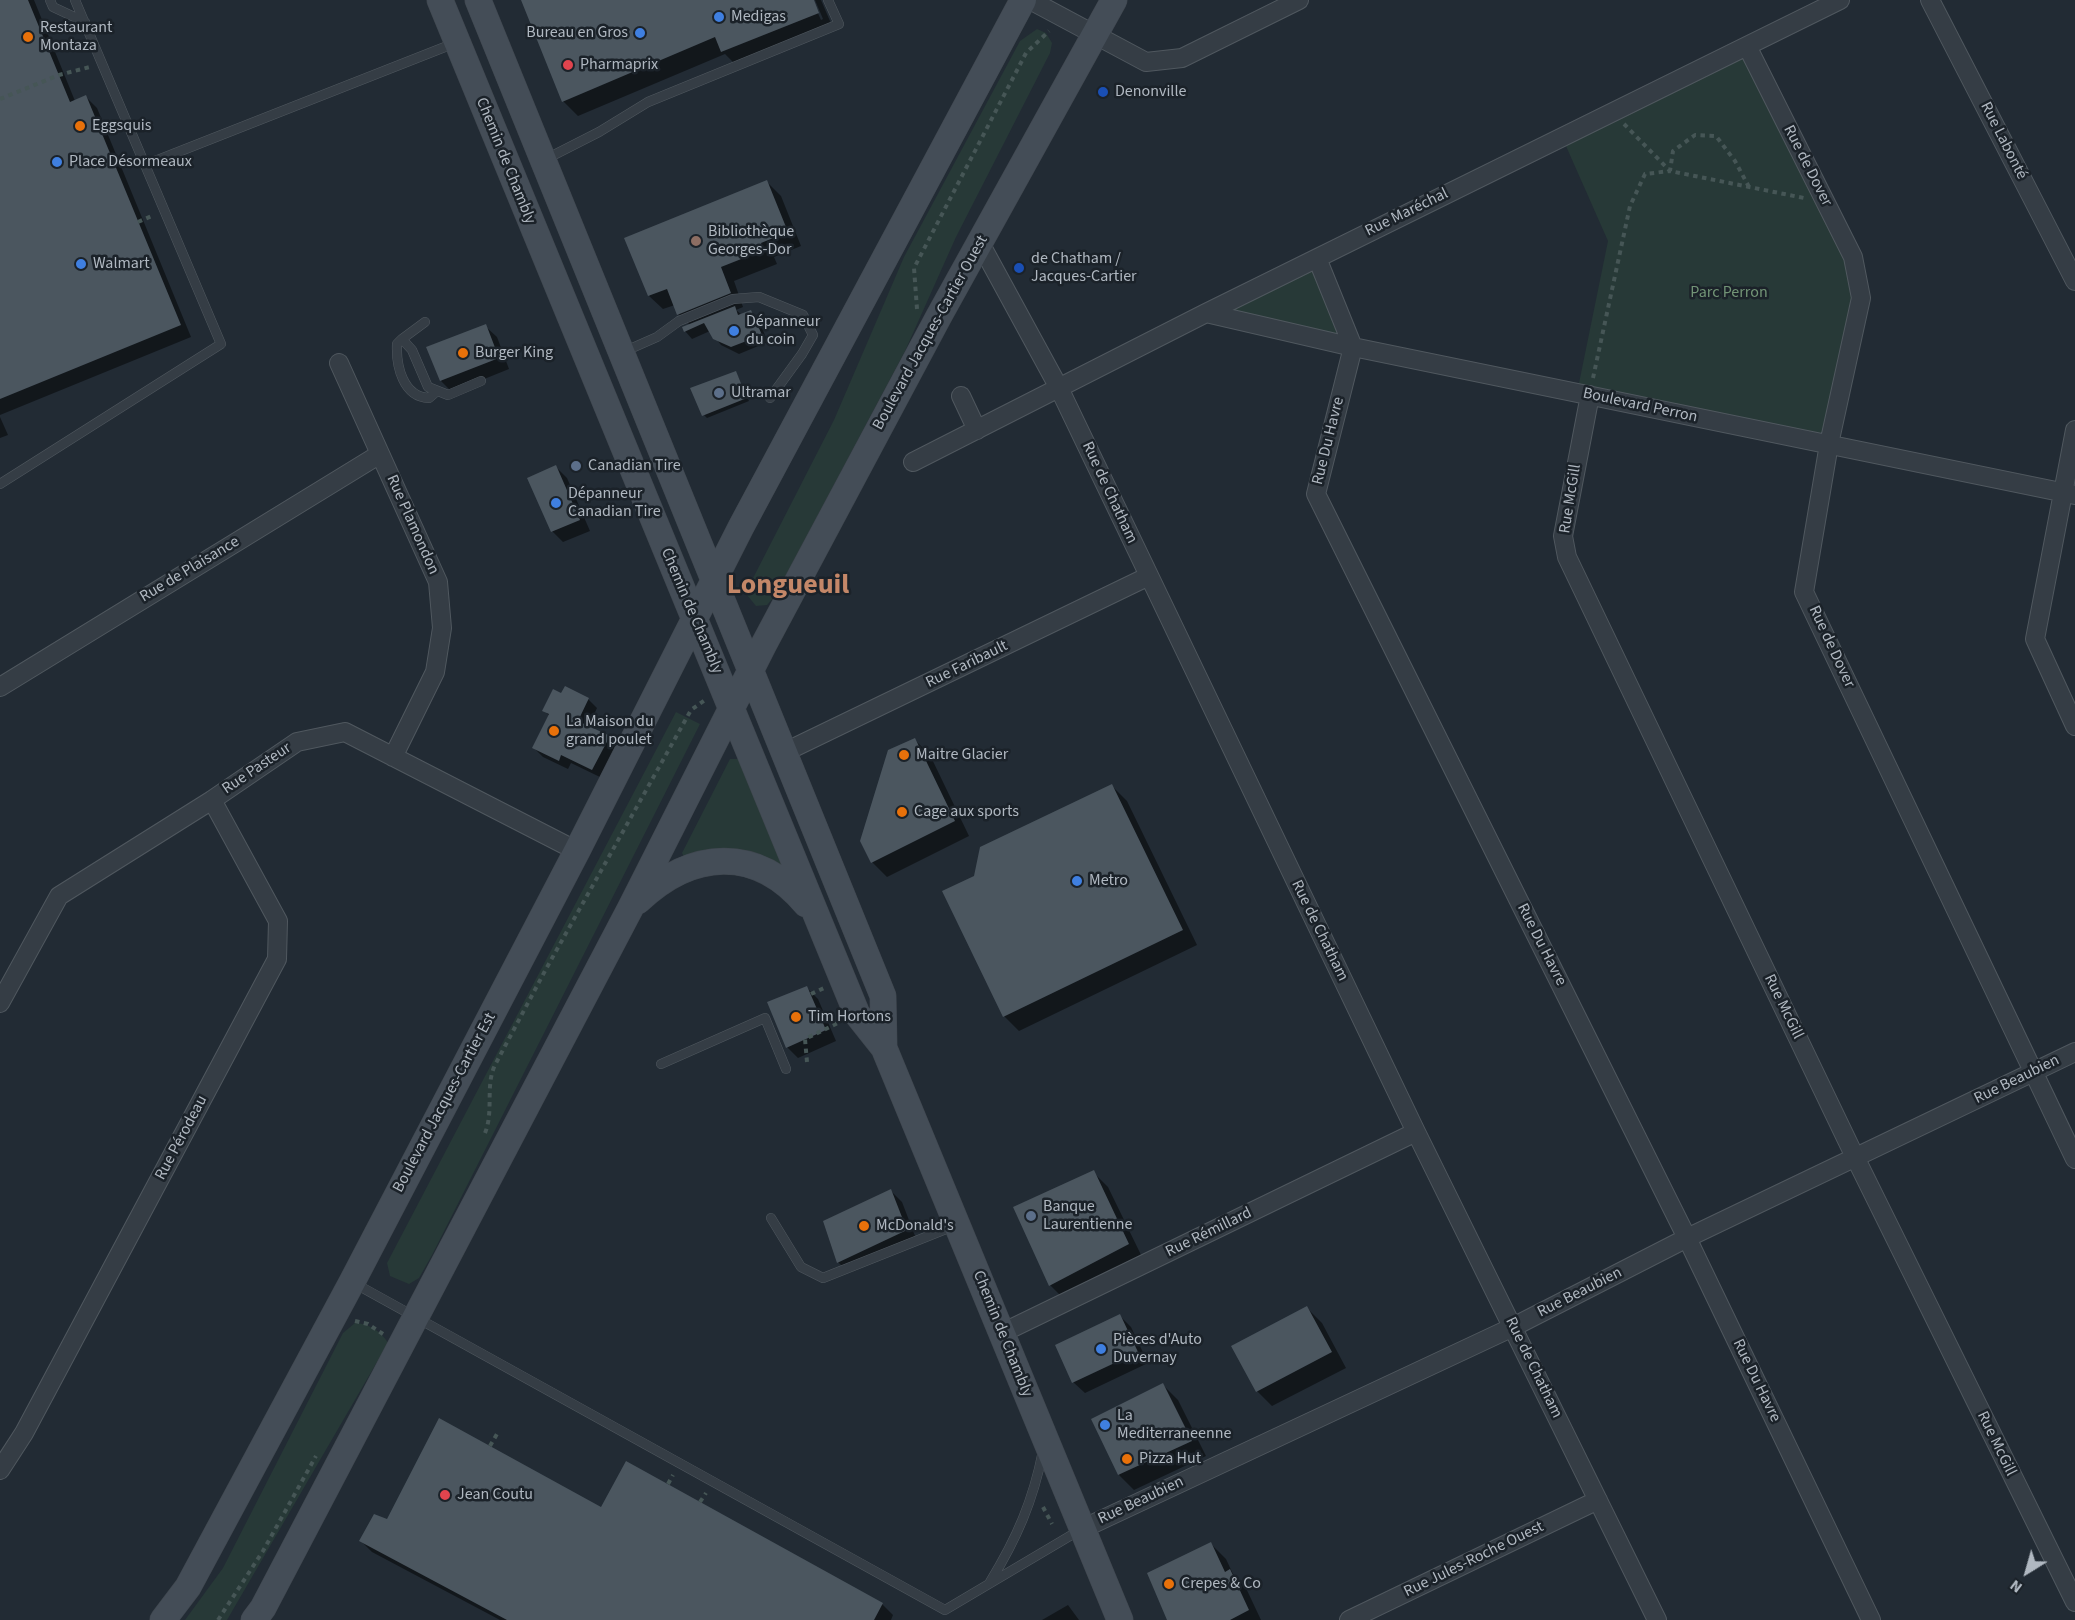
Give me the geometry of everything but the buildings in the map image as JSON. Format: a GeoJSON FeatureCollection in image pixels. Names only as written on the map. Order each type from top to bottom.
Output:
{"type":"FeatureCollection","features":[{"type":"Feature","properties":{"kind":"main road","name":"Chemin de Chambly"},"geometry":{"type":"LineString","coordinates":[[440,0],[857,1014],[884,1048],[1119,1620]]}},
{"type":"Feature","properties":{"kind":"main road","name":"Chemin de Chambly"},"geometry":{"type":"LineString","coordinates":[[478,0],[883,996],[884,1048]]}},
{"type":"Feature","properties":{"kind":"main road"},"geometry":{"type":"LineString","coordinates":[[714,579],[1023,0]]}},
{"type":"Feature","properties":{"kind":"main road","name":"Boulevard Jacques-Cartier Ouest"},"geometry":{"type":"LineString","coordinates":[[751,669],[1114,0]]}},
{"type":"Feature","properties":{"kind":"main road"},"geometry":{"type":"LineString","coordinates":[[695,531],[715,537],[741,527]]}},
{"type":"Feature","properties":{"kind":"main road","name":"Boulevard Jacques-Cartier Est"},"geometry":{"type":"LineString","coordinates":[[163,1620],[188,1587],[352,1282],[577,851],[714,579]]}},
{"type":"Feature","properties":{"kind":"main road"},"geometry":{"type":"LineString","coordinates":[[254,1620],[268,1599],[407,1313],[631,907],[751,669]]}},
{"type":"Feature","properties":{"kind":"main road"},"geometry":{"type":"LineString","coordinates":[[631,907],[655,886],[694,864],[730,861],[762,867],[788,884],[817,918]]}},
{"type":"Feature","properties":{"kind":"street"},"geometry":{"type":"LineString","coordinates":[[1030,0],[1146,62],[1182,58],[1299,0]]}},
{"type":"Feature","properties":{"kind":"street","name":"Rue Maréchal"},"geometry":{"type":"LineString","coordinates":[[913,462],[1206,313],[1840,0]]}},
{"type":"Feature","properties":{"kind":"street","name":"Rue Labonté"},"geometry":{"type":"LineString","coordinates":[[1930,0],[2075,281]]}},
{"type":"Feature","properties":{"kind":"street","name":"Rue de Dover"},"geometry":{"type":"LineString","coordinates":[[1747,46],[1853,256],[1861,298],[1829,444],[1804,592],[2075,1159]]}},
{"type":"Feature","properties":{"kind":"street","name":"Rue de Chatham"},"geometry":{"type":"LineString","coordinates":[[981,243],[1059,388],[1416,1132],[1657,1620]]}},
{"type":"Feature","properties":{"kind":"street"},"geometry":{"type":"LineString","coordinates":[[1317,258],[1353,347]]}},
{"type":"Feature","properties":{"kind":"street","name":"Boulevard Perron"},"geometry":{"type":"LineString","coordinates":[[1206,313],[1353,347],[2069,493]]}},
{"type":"Feature","properties":{"kind":"street","name":"Rue Du Havre"},"geometry":{"type":"LineString","coordinates":[[1353,347],[1316,494],[1687,1238],[1871,1620]]}},
{"type":"Feature","properties":{"kind":"street","name":"Rue Plamondon"},"geometry":{"type":"LineString","coordinates":[[339,363],[438,582],[442,628],[435,672],[393,758]]}},
{"type":"Feature","properties":{"kind":"street","name":"Rue McGill"},"geometry":{"type":"LineString","coordinates":[[1590,395],[1563,536],[1567,557],[1855,1157],[2075,1602]]}},
{"type":"Feature","properties":{"kind":"street"},"geometry":{"type":"LineString","coordinates":[[961,396],[977,430]]}},
{"type":"Feature","properties":{"kind":"street"},"geometry":{"type":"LineString","coordinates":[[2075,430],[2069,493],[2035,639],[2075,726]]}},
{"type":"Feature","properties":{"kind":"street","name":"Rue de Plaisance"},"geometry":{"type":"LineString","coordinates":[[0,687],[381,454]]}},
{"type":"Feature","properties":{"kind":"street","name":"Rue Faribault"},"geometry":{"type":"LineString","coordinates":[[785,752],[1149,576]]}},
{"type":"Feature","properties":{"kind":"street","name":"Rue Pasteur"},"geometry":{"type":"LineString","coordinates":[[0,1003],[59,896],[212,800],[297,741],[345,732],[577,851]]}},
{"type":"Feature","properties":{"kind":"street","name":"Rue Pérodeau"},"geometry":{"type":"LineString","coordinates":[[0,1470],[24,1434],[277,959],[278,921],[212,800]]}},
{"type":"Feature","properties":{"kind":"street","name":"Rue Beaubien"},"geometry":{"type":"LineString","coordinates":[[1082,1529],[1513,1327],[1687,1238],[2075,1052]]}},
{"type":"Feature","properties":{"kind":"street","name":"Rue Rémillard"},"geometry":{"type":"LineString","coordinates":[[1002,1333],[1416,1132]]}},
{"type":"Feature","properties":{"kind":"street","name":"Rue Jules-Roche Ouest"},"geometry":{"type":"LineString","coordinates":[[1349,1620],[1598,1500]]}},
{"type":"Feature","properties":{"kind":"lane"},"geometry":{"type":"LineString","coordinates":[[50,0],[53,7],[85,21]]}},
{"type":"Feature","properties":{"kind":"lane"},"geometry":{"type":"LineString","coordinates":[[0,484],[221,344],[75,0]]}},
{"type":"Feature","properties":{"kind":"lane"},"geometry":{"type":"LineString","coordinates":[[544,160],[599,132],[648,102],[839,24],[828,0]]}},
{"type":"Feature","properties":{"kind":"lane"},"geometry":{"type":"LineString","coordinates":[[145,165],[458,42]]}},
{"type":"Feature","properties":{"kind":"lane"},"geometry":{"type":"LineString","coordinates":[[622,353],[657,337],[680,321],[733,298],[759,297],[803,315],[813,335],[770,398]]}},
{"type":"Feature","properties":{"kind":"lane"},"geometry":{"type":"LineString","coordinates":[[425,322],[397,344],[396,357],[408,391],[418,398],[429,398],[436,392]]}},
{"type":"Feature","properties":{"kind":"lane"},"geometry":{"type":"LineString","coordinates":[[402,339],[411,350],[428,387],[436,392],[448,395],[481,381]]}},
{"type":"Feature","properties":{"kind":"lane"},"geometry":{"type":"LineString","coordinates":[[661,1064],[765,1018],[786,1069]]}},
{"type":"Feature","properties":{"kind":"lane"},"geometry":{"type":"LineString","coordinates":[[771,1218],[801,1268],[823,1278],[957,1225]]}},
{"type":"Feature","properties":{"kind":"lane"},"geometry":{"type":"LineString","coordinates":[[352,1282],[945,1610],[1082,1529]]}},
{"type":"Feature","properties":{"kind":"lane"},"geometry":{"type":"LineString","coordinates":[[989,1584],[1014,1544],[1026,1514],[1045,1440]]}},
{"type":"Feature","properties":{"kind":"path","name":"Boulevard Jacques-Cartier Ouest"},"geometry":{"type":"LineString","coordinates":[[914,315],[918,298],[912,275],[914,268],[1026,53],[1048,32],[1060,15]]}},
{"type":"Feature","properties":{"kind":"path"},"geometry":{"type":"LineString","coordinates":[[0,99],[59,75],[102,64]]}},
{"type":"Feature","properties":{"kind":"path"},"geometry":{"type":"LineString","coordinates":[[1612,112],[1670,171]]}},
{"type":"Feature","properties":{"kind":"path"},"geometry":{"type":"LineString","coordinates":[[1670,171],[1672,150],[1695,135],[1716,136],[1736,161],[1749,187]]}},
{"type":"Feature","properties":{"kind":"path"},"geometry":{"type":"LineString","coordinates":[[1590,395],[1630,206],[1645,174],[1670,171],[1826,202]]}},
{"type":"Feature","properties":{"kind":"path","name":"Boulevard Jacques-Cartier Est"},"geometry":{"type":"LineString","coordinates":[[481,1142],[491,1115],[490,1075],[546,969],[691,710]]}},
{"type":"Feature","properties":{"kind":"path"},"geometry":{"type":"LineString","coordinates":[[807,1062],[805,1039],[857,1014]]}},
{"type":"Feature","properties":{"kind":"path"},"geometry":{"type":"LineString","coordinates":[[378,1344],[383,1334],[407,1313]]}},
{"type":"Feature","properties":{"kind":"path"},"geometry":{"type":"LineString","coordinates":[[346,1324],[357,1320],[383,1334],[389,1342]]}},
{"type":"Feature","properties":{"kind":"path"},"geometry":{"type":"LineString","coordinates":[[490,1446],[497,1434]]}},
{"type":"Feature","properties":{"kind":"path"},"geometry":{"type":"LineString","coordinates":[[218,1620],[263,1551],[320,1448]]}},
{"type":"Feature","properties":{"kind":"path"},"geometry":{"type":"LineString","coordinates":[[1042,1506],[1053,1524]]}},
{"type":"Feature","properties":{"kind":"green space"},"geometry":{"type":"Polygon","coordinates":[[[1037,29],[1046,33],[1052,43],[1050,53],[956,237],[905,351],[775,596],[767,605],[756,606],[747,595],[749,586],[834,420],[904,257],[1020,41],[1037,29]]]}},
{"type":"Feature","properties":{"kind":"green space","name":"Parc Perron"},"geometry":{"type":"Polygon","coordinates":[[[1747,46],[1853,257],[1861,298],[1829,444],[1577,393],[1608,241],[1562,137],[1747,46]]]}},
{"type":"Feature","properties":{"kind":"green space"},"geometry":{"type":"Polygon","coordinates":[[[1317,258],[1353,347],[1206,313],[1317,258]]]}},
{"type":"Feature","properties":{"kind":"green space"},"geometry":{"type":"Polygon","coordinates":[[[676,712],[700,724],[432,1255],[419,1278],[409,1284],[390,1276],[387,1263],[676,712]]]}},
{"type":"Feature","properties":{"kind":"green space"},"geometry":{"type":"Polygon","coordinates":[[[730,759],[739,759],[788,871],[685,859],[682,853],[730,759]]]}},
{"type":"Feature","properties":{"kind":"green space"},"geometry":{"type":"Polygon","coordinates":[[[355,1323],[374,1329],[388,1343],[227,1620],[185,1620],[223,1568],[343,1333],[355,1323]]]}},
{"type":"Feature","properties":{"kind":"place","name":"Medigas"},"geometry":{"type":"Point","coordinates":[719,17]}},
{"type":"Feature","properties":{"kind":"place","name":"Bureau en Gros"},"geometry":{"type":"Point","coordinates":[640,33]}},
{"type":"Feature","properties":{"kind":"place","name":"Restaurant Montaza"},"geometry":{"type":"Point","coordinates":[28,37]}},
{"type":"Feature","properties":{"kind":"place","name":"Pharmaprix"},"geometry":{"type":"Point","coordinates":[568,65]}},
{"type":"Feature","properties":{"kind":"place","name":"Denonville"},"geometry":{"type":"Point","coordinates":[1103,92]}},
{"type":"Feature","properties":{"kind":"place","name":"Eggsquis"},"geometry":{"type":"Point","coordinates":[80,126]}},
{"type":"Feature","properties":{"kind":"place","name":"Place Désormeaux"},"geometry":{"type":"Point","coordinates":[57,162]}},
{"type":"Feature","properties":{"kind":"place","name":"Bibliothèque Georges-Dor"},"geometry":{"type":"Point","coordinates":[696,241]}},
{"type":"Feature","properties":{"kind":"place","name":"Walmart"},"geometry":{"type":"Point","coordinates":[81,264]}},
{"type":"Feature","properties":{"kind":"place","name":"de Chatham / Jacques-Cartier"},"geometry":{"type":"Point","coordinates":[1019,268]}},
{"type":"Feature","properties":{"kind":"place","name":"Dépanneur du coin"},"geometry":{"type":"Point","coordinates":[734,331]}},
{"type":"Feature","properties":{"kind":"place","name":"Burger King"},"geometry":{"type":"Point","coordinates":[463,353]}},
{"type":"Feature","properties":{"kind":"place","name":"Ultramar"},"geometry":{"type":"Point","coordinates":[719,393]}},
{"type":"Feature","properties":{"kind":"place","name":"Canadian Tire"},"geometry":{"type":"Point","coordinates":[576,466]}},
{"type":"Feature","properties":{"kind":"place","name":"Dépanneur Canadian Tire"},"geometry":{"type":"Point","coordinates":[556,503]}},
{"type":"Feature","properties":{"kind":"place","name":"La Maison du grand poulet"},"geometry":{"type":"Point","coordinates":[554,731]}},
{"type":"Feature","properties":{"kind":"place","name":"Maitre Glacier"},"geometry":{"type":"Point","coordinates":[904,755]}},
{"type":"Feature","properties":{"kind":"place","name":"Cage aux sports"},"geometry":{"type":"Point","coordinates":[902,812]}},
{"type":"Feature","properties":{"kind":"place","name":"Metro"},"geometry":{"type":"Point","coordinates":[1077,881]}},
{"type":"Feature","properties":{"kind":"place","name":"Tim Hortons"},"geometry":{"type":"Point","coordinates":[796,1017]}},
{"type":"Feature","properties":{"kind":"place","name":"Banque Laurentienne"},"geometry":{"type":"Point","coordinates":[1031,1216]}},
{"type":"Feature","properties":{"kind":"place","name":"McDonald's"},"geometry":{"type":"Point","coordinates":[864,1226]}},
{"type":"Feature","properties":{"kind":"place","name":"Pièces d'Auto Duvernay"},"geometry":{"type":"Point","coordinates":[1101,1349]}},
{"type":"Feature","properties":{"kind":"place","name":"La Mediterraneenne"},"geometry":{"type":"Point","coordinates":[1105,1425]}},
{"type":"Feature","properties":{"kind":"place","name":"Pizza Hut"},"geometry":{"type":"Point","coordinates":[1127,1459]}},
{"type":"Feature","properties":{"kind":"place","name":"Jean Coutu"},"geometry":{"type":"Point","coordinates":[445,1495]}},
{"type":"Feature","properties":{"kind":"place","name":"Crepes & Co"},"geometry":{"type":"Point","coordinates":[1169,1584]}},
{"type":"Feature","properties":{"kind":"district","name":"Longueuil"},"geometry":{"type":"Point","coordinates":[788,587]}}]}
